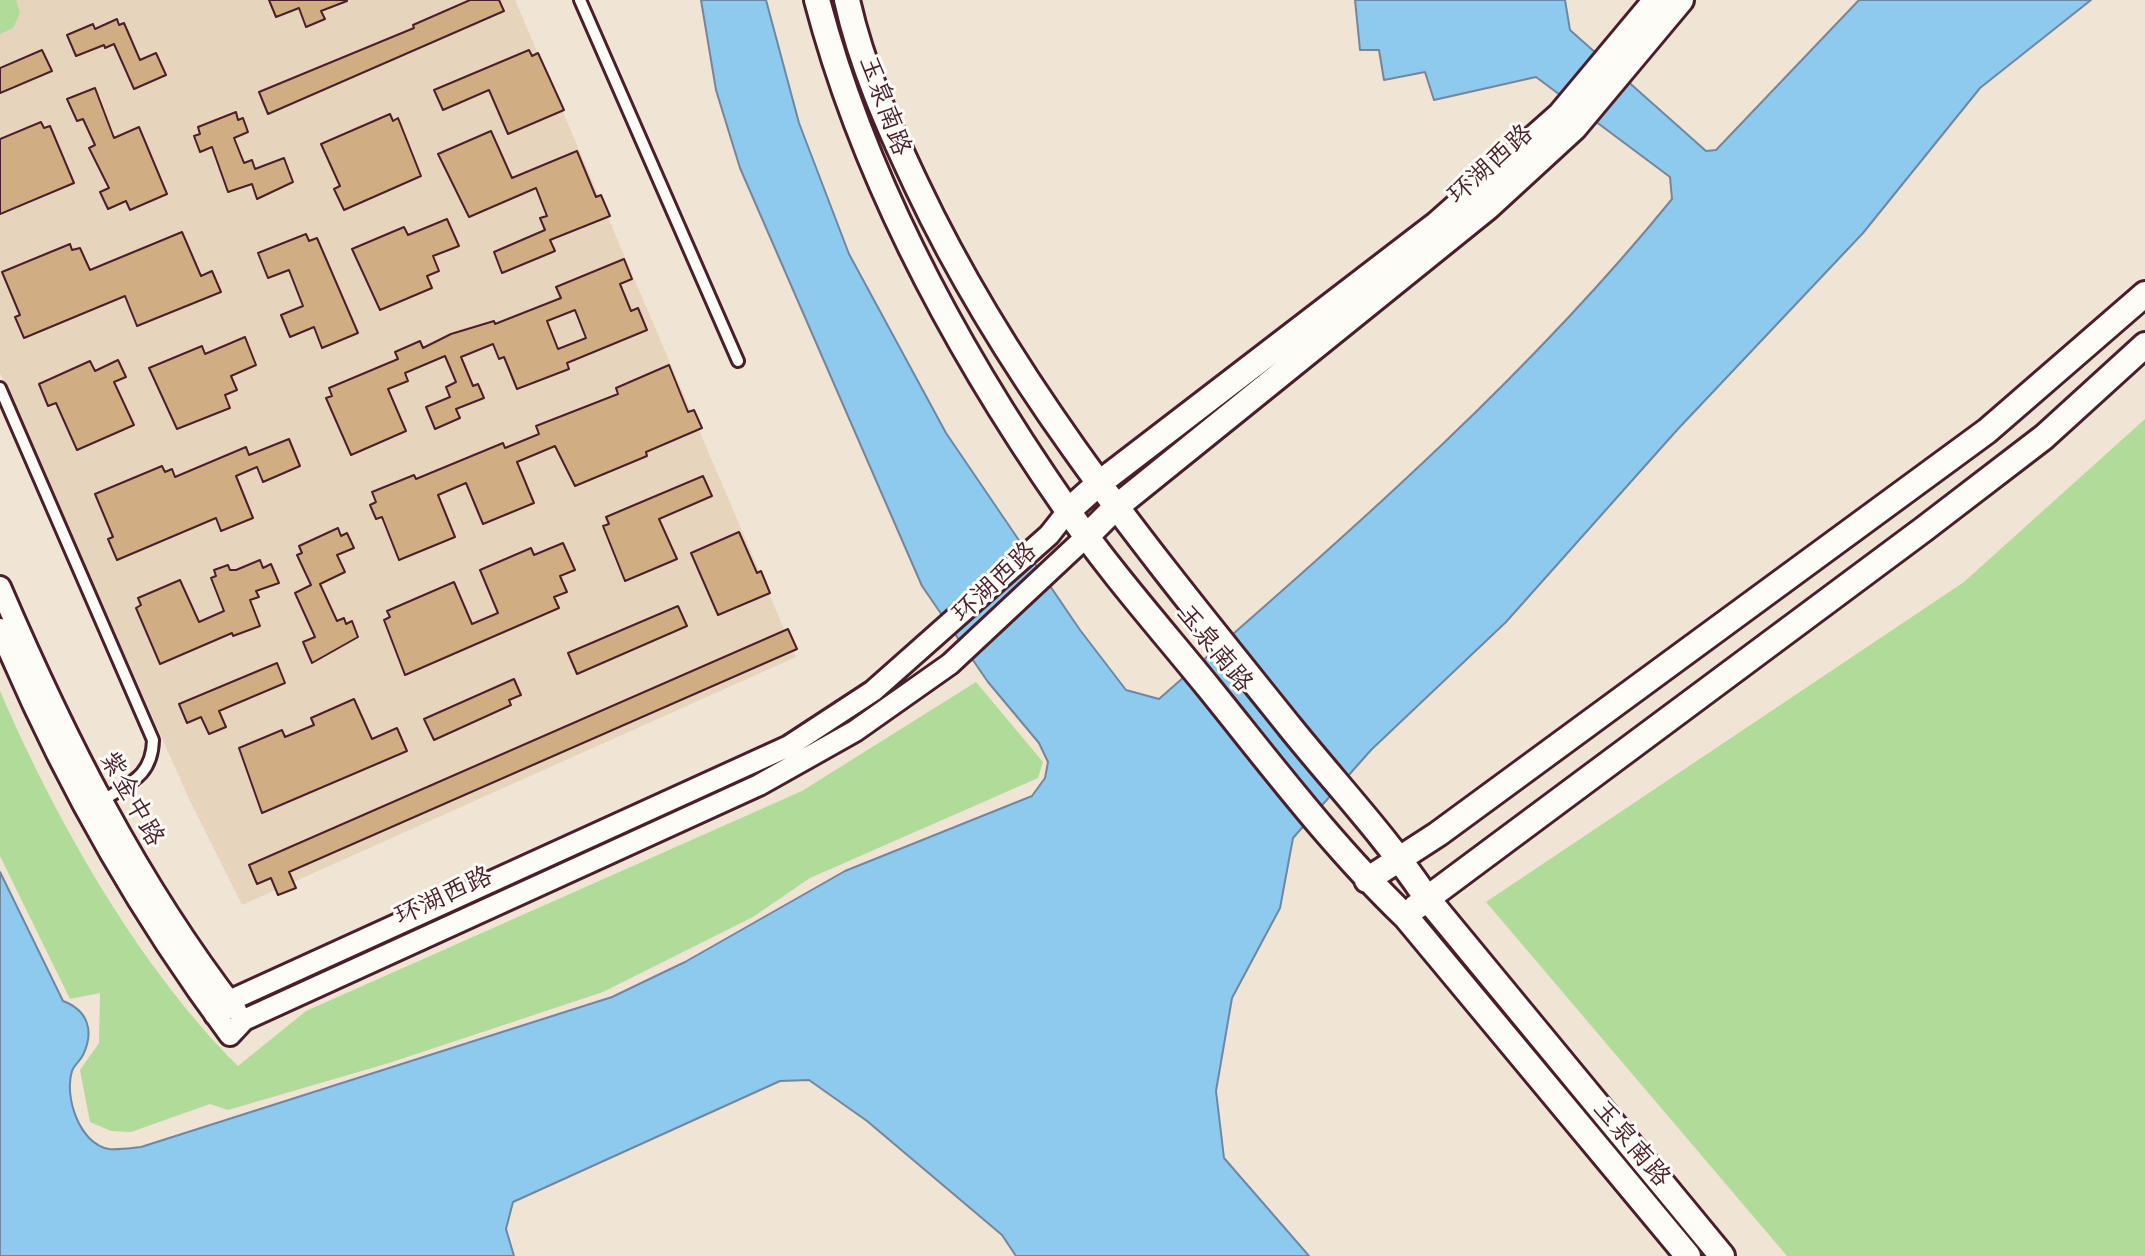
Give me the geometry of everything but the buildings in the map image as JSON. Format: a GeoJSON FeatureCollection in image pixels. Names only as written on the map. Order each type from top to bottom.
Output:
{"type":"FeatureCollection","features":[{"type":"Feature","properties":{"kind":"street","name":"玉泉南路"},"geometry":{"type":"LineString","coordinates":[[817,0],[866,146],[915,257],[954,335],[1068,511],[1319,825],[1367,880],[1406,917],[1688,1256]]}},
{"type":"Feature","properties":{"kind":"street","name":"玉泉南路"},"geometry":{"type":"LineString","coordinates":[[847,0],[893,136],[944,244],[999,340],[1097,485],[1346,797],[1399,856],[1426,897],[1722,1256]]}},
{"type":"Feature","properties":{"kind":"street","name":"环湖西路"},"geometry":{"type":"LineString","coordinates":[[1610,74],[1656,0]]}},
{"type":"Feature","properties":{"kind":"street","name":"环湖西路"},"geometry":{"type":"LineString","coordinates":[[237,1027],[759,785],[855,731],[950,664],[1115,508],[1476,217],[1681,0]]}},
{"type":"Feature","properties":{"kind":"street","name":"环湖西路"},"geometry":{"type":"LineString","coordinates":[[222,1008],[789,746],[873,691],[1049,535],[1068,511],[1097,485],[1567,122]]}},
{"type":"Feature","properties":{"kind":"street"},"geometry":{"type":"LineString","coordinates":[[1367,880],[1399,856],[1438,834],[1987,431],[2145,294]]}},
{"type":"Feature","properties":{"kind":"street"},"geometry":{"type":"LineString","coordinates":[[1406,917],[1426,897],[2044,437],[2145,345]]}},
{"type":"Feature","properties":{"kind":"street","name":"紫金中路"},"geometry":{"type":"LineString","coordinates":[[0,587],[46,695],[102,801],[222,1008]]}},
{"type":"Feature","properties":{"kind":"street","name":"紫金中路"},"geometry":{"type":"LineString","coordinates":[[0,629],[27,694],[144,914],[237,1027]]}},
{"type":"Feature","properties":{"kind":"lane"},"geometry":{"type":"LineString","coordinates":[[580,0],[738,361]]}},
{"type":"Feature","properties":{"kind":"lane"},"geometry":{"type":"LineString","coordinates":[[0,388],[153,740],[152,757],[145,773],[102,801]]}},
{"type":"Feature","properties":{"kind":"shaded area"},"geometry":{"type":"Polygon","coordinates":[[[0,0],[515,0],[796,657],[242,905],[189,799],[0,373],[0,0]]]}},
{"type":"Feature","properties":{"kind":"green space"},"geometry":{"type":"Polygon","coordinates":[[[0,0],[16,0],[20,13],[13,28],[0,34],[0,0]]]}},
{"type":"Feature","properties":{"kind":"green space"},"geometry":{"type":"Polygon","coordinates":[[[2145,419],[2145,1256],[1787,1256],[1486,902],[1964,582],[2145,419]]]}},
{"type":"Feature","properties":{"kind":"green space"},"geometry":{"type":"Polygon","coordinates":[[[976,682],[1043,762],[1038,778],[810,878],[753,917],[603,992],[389,1063],[228,1110],[210,1104],[131,1132],[111,1131],[90,1122],[80,1070],[99,1043],[100,993],[70,999],[0,856],[0,691],[46,790],[102,890],[167,984],[238,1066],[306,1011],[802,791],[976,682]]]}},
{"type":"Feature","properties":{"kind":"water"},"geometry":{"type":"Polygon","coordinates":[[[701,0],[766,0],[799,123],[849,254],[946,433],[1080,630],[1126,690],[1159,699],[1361,520],[1491,397],[1614,267],[1672,199],[1670,177],[1536,77],[1434,100],[1425,72],[1384,80],[1379,50],[1360,50],[1355,0],[1565,0],[1570,30],[1706,151],[1716,150],[1859,0],[2091,0],[1980,88],[1863,233],[1677,430],[1506,622],[1371,750],[1293,838],[1280,908],[1232,998],[1216,1091],[1224,1158],[1309,1256],[1016,1256],[1002,1235],[867,1121],[809,1080],[780,1081],[513,1202],[506,1229],[514,1256],[0,1256],[0,872],[63,1001],[78,1010],[86,1022],[87,1046],[73,1069],[70,1081],[76,1118],[89,1138],[98,1145],[125,1149],[141,1147],[612,997],[685,962],[845,871],[1032,796],[1045,778],[1048,762],[1039,743],[988,682],[922,586],[740,168],[716,90],[701,0]]]}}]}
